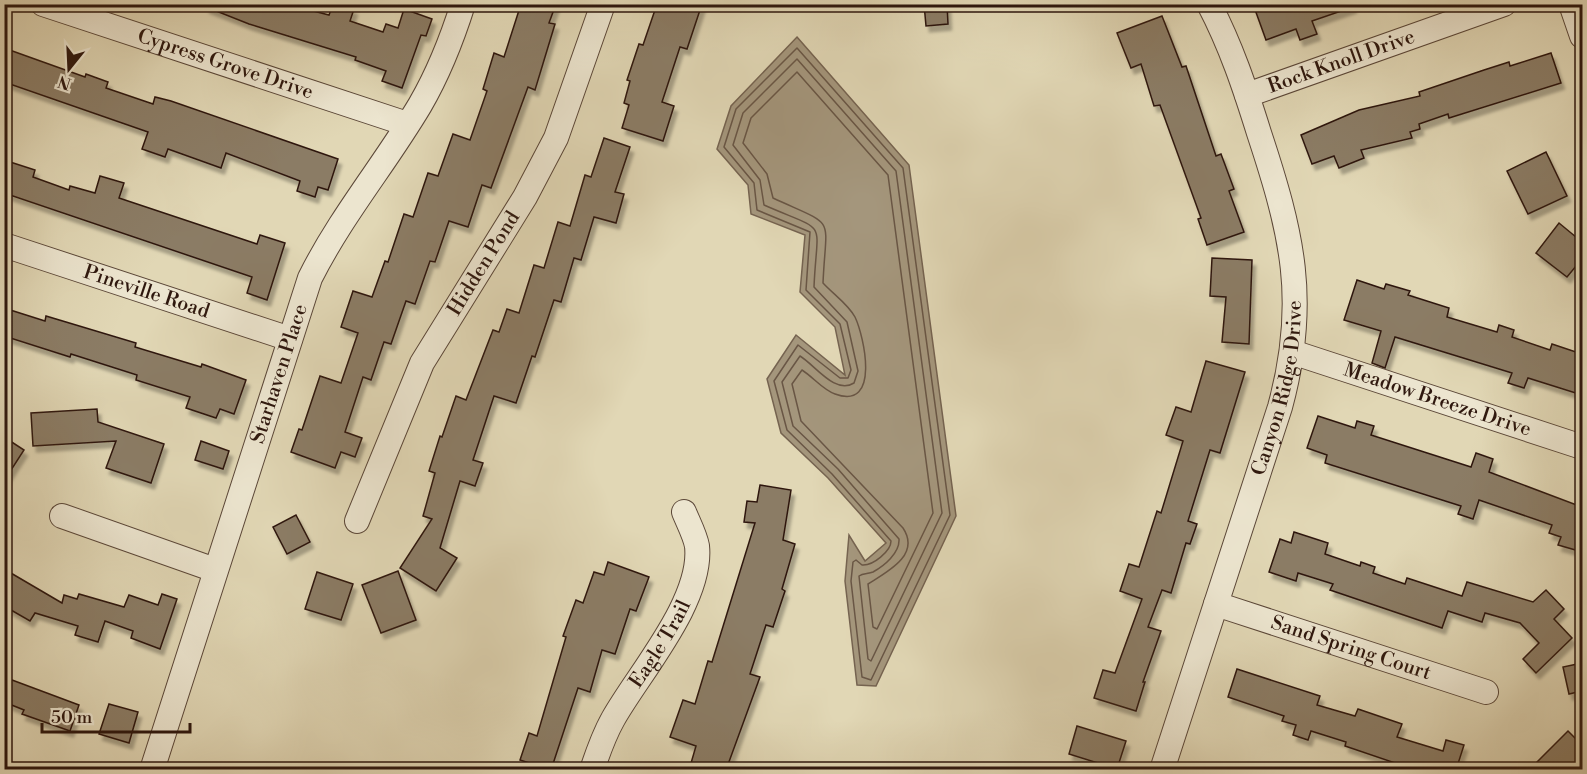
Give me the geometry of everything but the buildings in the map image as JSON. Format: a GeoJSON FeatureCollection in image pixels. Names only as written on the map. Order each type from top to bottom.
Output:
{"type":"FeatureCollection","features":[{"type":"Feature","properties":{"kind":"street","name":"Cypress Grove Drive"},"geometry":{"type":"LineString","coordinates":[[44,4],[407,124]]}},
{"type":"Feature","properties":{"kind":"street","name":"Starhaven Place"},"geometry":{"type":"LineString","coordinates":[[152,770],[310,278],[341,220],[407,124],[435,76],[463,4]]}},
{"type":"Feature","properties":{"kind":"street","name":"Hidden Pond"},"geometry":{"type":"LineString","coordinates":[[357,521],[422,363],[525,197],[556,138],[603,4]]}},
{"type":"Feature","properties":{"kind":"street","name":"Canyon Ridge Drive"},"geometry":{"type":"LineString","coordinates":[[1162,770],[1280,407],[1292,352],[1296,305],[1292,249],[1281,200],[1247,95],[1224,33],[1209,4]]}},
{"type":"Feature","properties":{"kind":"street","name":"Rock Knoll Drive"},"geometry":{"type":"LineString","coordinates":[[1247,95],[1504,4]]}},
{"type":"Feature","properties":{"kind":"street"},"geometry":{"type":"LineString","coordinates":[[1571,4],[1582,36]]}},
{"type":"Feature","properties":{"kind":"street","name":"Pineville Road"},"geometry":{"type":"LineString","coordinates":[[4,245],[290,339]]}},
{"type":"Feature","properties":{"kind":"street","name":"Meadow Breeze Drive"},"geometry":{"type":"LineString","coordinates":[[1292,352],[1582,447]]}},
{"type":"Feature","properties":{"kind":"street","name":"Eagle Trail"},"geometry":{"type":"LineString","coordinates":[[592,770],[600,745],[614,717],[660,650],[686,597],[695,567],[697,545],[684,512]]}},
{"type":"Feature","properties":{"kind":"street"},"geometry":{"type":"LineString","coordinates":[[62,516],[215,570]]}},
{"type":"Feature","properties":{"kind":"street","name":"Sand Spring Court"},"geometry":{"type":"LineString","coordinates":[[1216,604],[1486,692]]}},
{"type":"Feature","properties":{"kind":"water"},"geometry":{"type":"Polygon","coordinates":[[[797,37],[909,165],[956,516],[876,686],[857,685],[845,581],[849,535],[865,561],[886,543],[828,478],[781,433],[767,379],[796,335],[845,375],[835,327],[800,292],[805,235],[751,214],[748,185],[717,149],[731,106],[797,37]]]}}]}
